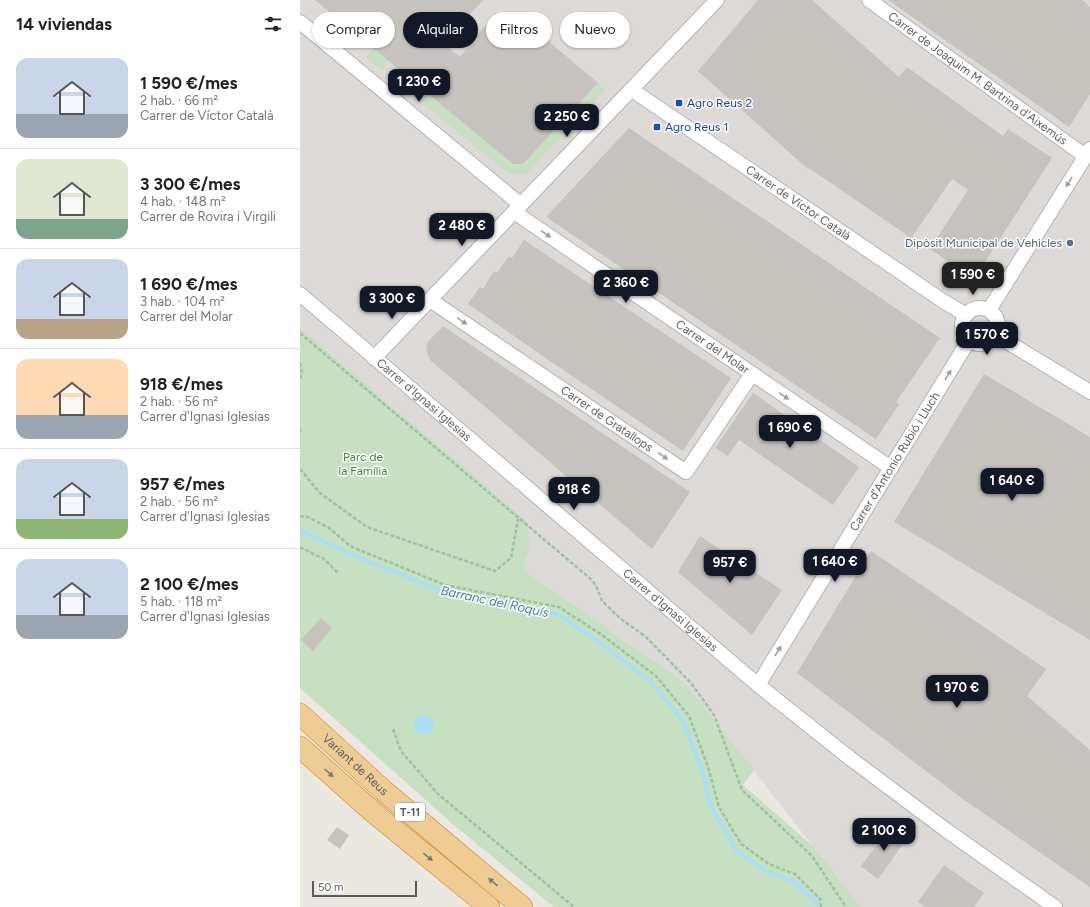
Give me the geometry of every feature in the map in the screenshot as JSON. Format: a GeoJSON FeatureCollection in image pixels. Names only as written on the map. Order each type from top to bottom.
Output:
{"type":"FeatureCollection","features":[{"type":"Feature","properties":{"kind":"highway","name":"Variant de Reus"},"geometry":{"type":"LineString","coordinates":[[300,714],[384,791],[522,907]]}},
{"type":"Feature","properties":{"kind":"highway","name":"Variant de Reus"},"geometry":{"type":"LineString","coordinates":[[300,747],[372,812],[489,907]]}},
{"type":"Feature","properties":{"kind":"street"},"geometry":{"type":"LineString","coordinates":[[374,358],[632,90],[708,6],[717,0]]}},
{"type":"Feature","properties":{"kind":"street","name":"Carrer de Joaquim M. Bartrina d'Aixemús"},"geometry":{"type":"LineString","coordinates":[[869,0],[1088,152]]}},
{"type":"Feature","properties":{"kind":"street","name":"Carrer del Molar"},"geometry":{"type":"LineString","coordinates":[[300,22],[517,209],[752,374],[891,468]]}},
{"type":"Feature","properties":{"kind":"street","name":"Carrer de Víctor Català"},"geometry":{"type":"LineString","coordinates":[[632,90],[943,301],[966,315]]}},
{"type":"Feature","properties":{"kind":"street"},"geometry":{"type":"LineString","coordinates":[[989,310],[1088,152]]}},
{"type":"Feature","properties":{"kind":"street","name":"Carrer d'Ignasi Iglesias"},"geometry":{"type":"LineString","coordinates":[[300,294],[758,685],[870,773],[946,830],[1055,907]]}},
{"type":"Feature","properties":{"kind":"street","name":"Carrer de Gratallops"},"geometry":{"type":"LineString","coordinates":[[430,300],[686,472],[752,374]]}},
{"type":"Feature","properties":{"kind":"street"},"geometry":{"type":"LineString","coordinates":[[984,308],[989,310],[994,314],[998,321],[998,330],[996,335],[990,341],[982,344],[974,343],[964,334],[963,320],[966,315],[975,309],[984,308]]}},
{"type":"Feature","properties":{"kind":"street"},"geometry":{"type":"LineString","coordinates":[[996,335],[1090,392]]}},
{"type":"Feature","properties":{"kind":"street","name":"Carrer d'Antonio Rubió i Lluch"},"geometry":{"type":"LineString","coordinates":[[758,685],[970,340]]}},
{"type":"Feature","properties":{"kind":"path"},"geometry":{"type":"LineString","coordinates":[[300,333],[592,580],[602,601],[621,619],[646,637],[691,683],[714,716],[742,790],[812,856],[846,907]]}},
{"type":"Feature","properties":{"kind":"path"},"geometry":{"type":"LineString","coordinates":[[300,363],[302,372],[300,380]]}},
{"type":"Feature","properties":{"kind":"path"},"geometry":{"type":"LineString","coordinates":[[300,428],[300,434]]}},
{"type":"Feature","properties":{"kind":"path"},"geometry":{"type":"LineString","coordinates":[[300,469],[320,493],[367,527],[495,571],[511,558],[519,519]]}},
{"type":"Feature","properties":{"kind":"path"},"geometry":{"type":"LineString","coordinates":[[300,516],[308,517],[329,528],[350,546],[446,585],[559,607],[614,644],[656,676],[689,716],[708,767],[719,807],[741,844],[769,864],[795,874],[820,899],[821,907]]}},
{"type":"Feature","properties":{"kind":"path"},"geometry":{"type":"LineString","coordinates":[[300,547],[324,559],[339,574]]}},
{"type":"Feature","properties":{"kind":"path"},"geometry":{"type":"LineString","coordinates":[[393,729],[401,751],[438,794],[574,907]]}},
{"type":"Feature","properties":{"kind":"shaded area"},"geometry":{"type":"Polygon","coordinates":[[[300,0],[1090,0],[1090,907],[861,907],[684,682],[522,569],[527,556],[524,518],[300,328],[300,0]]]}},
{"type":"Feature","properties":{"kind":"green space"},"geometry":{"type":"Polygon","coordinates":[[[374,48],[389,61],[382,70],[366,58],[374,48]]]}},
{"type":"Feature","properties":{"kind":"green space"},"geometry":{"type":"Polygon","coordinates":[[[395,66],[411,79],[404,87],[388,75],[395,66]]]}},
{"type":"Feature","properties":{"kind":"green space"},"geometry":{"type":"Polygon","coordinates":[[[598,83],[605,90],[526,174],[509,174],[416,98],[423,89],[513,164],[523,164],[598,83]]]}},
{"type":"Feature","properties":{"kind":"green space","name":"Parc de la Família"},"geometry":{"type":"Polygon","coordinates":[[[300,328],[524,518],[529,532],[530,544],[522,569],[684,682],[754,770],[743,785],[814,847],[861,907],[554,907],[455,826],[300,688],[300,328]]]}},
{"type":"Feature","properties":{"kind":"water"},"geometry":{"type":"Polygon","coordinates":[[[424,715],[431,718],[434,725],[431,732],[424,735],[417,732],[414,725],[417,718],[424,715]]]}},
{"type":"Feature","properties":{"kind":"building"},"geometry":{"type":"Polygon","coordinates":[[[315,0],[483,0],[472,12],[403,12],[403,48],[449,48],[460,57],[467,48],[478,48],[478,34],[486,24],[486,48],[552,48],[552,44],[598,83],[523,164],[513,164],[373,48],[395,48],[395,12],[329,12],[315,0]]]}},
{"type":"Feature","properties":{"kind":"building"},"geometry":{"type":"Polygon","coordinates":[[[758,0],[812,0],[899,77],[907,67],[1003,136],[1008,129],[1052,158],[974,279],[930,249],[968,190],[952,179],[911,238],[809,168],[808,169],[698,71],[758,0]]]}},
{"type":"Feature","properties":{"kind":"building"},"geometry":{"type":"Polygon","coordinates":[[[888,0],[1083,0],[1090,7],[1090,94],[1069,127],[888,0]]]}},
{"type":"Feature","properties":{"kind":"building"},"geometry":{"type":"Polygon","coordinates":[[[629,128],[940,338],[896,402],[899,404],[876,439],[546,217],[629,128]]]}},
{"type":"Feature","properties":{"kind":"building"},"geometry":{"type":"Polygon","coordinates":[[[524,240],[731,378],[683,451],[468,304],[480,287],[483,289],[494,271],[497,273],[509,256],[512,258],[524,240]]]}},
{"type":"Feature","properties":{"kind":"building"},"geometry":{"type":"Polygon","coordinates":[[[443,326],[690,492],[652,549],[430,360],[426,349],[427,343],[443,326]]]}},
{"type":"Feature","properties":{"kind":"building"},"geometry":{"type":"Polygon","coordinates":[[[984,374],[1090,437],[1090,640],[894,522],[984,374]]]}},
{"type":"Feature","properties":{"kind":"building"},"geometry":{"type":"Polygon","coordinates":[[[753,393],[859,467],[833,505],[739,440],[728,456],[715,448],[753,393]]]}},
{"type":"Feature","properties":{"kind":"building"},"geometry":{"type":"Polygon","coordinates":[[[700,536],[782,590],[752,635],[678,572],[700,536]]]}},
{"type":"Feature","properties":{"kind":"building"},"geometry":{"type":"Polygon","coordinates":[[[871,551],[1046,669],[1027,696],[1090,750],[1090,887],[963,799],[797,673],[871,551]]]}},
{"type":"Feature","properties":{"kind":"building"},"geometry":{"type":"Polygon","coordinates":[[[321,618],[332,628],[313,651],[301,640],[321,618]]]}},
{"type":"Feature","properties":{"kind":"building"},"geometry":{"type":"Polygon","coordinates":[[[891,826],[908,837],[878,879],[861,866],[891,826]]]}},
{"type":"Feature","properties":{"kind":"building"},"geometry":{"type":"Polygon","coordinates":[[[337,827],[349,835],[340,849],[327,840],[337,827]]]}},
{"type":"Feature","properties":{"kind":"building"},"geometry":{"type":"Polygon","coordinates":[[[944,865],[984,893],[974,907],[925,907],[918,902],[944,865]]]}},
{"type":"Feature","properties":{"kind":"waterway","name":"Barranc del Roquís"},"geometry":{"type":"LineString","coordinates":[[300,530],[355,556],[444,592],[558,614],[596,640],[651,682],[682,720],[701,768],[712,809],[737,851],[766,871],[794,882],[817,903],[818,907]]}},
{"type":"Feature","properties":{"kind":"place","name":"Agro Reus 2"},"geometry":{"type":"Point","coordinates":[679,103]}},
{"type":"Feature","properties":{"kind":"place","name":"Agro Reus 1"},"geometry":{"type":"Point","coordinates":[657,127]}},
{"type":"Feature","properties":{"kind":"place","name":"Dipòsit Municipal de Vehicles"},"geometry":{"type":"Point","coordinates":[1070,243]}}]}
